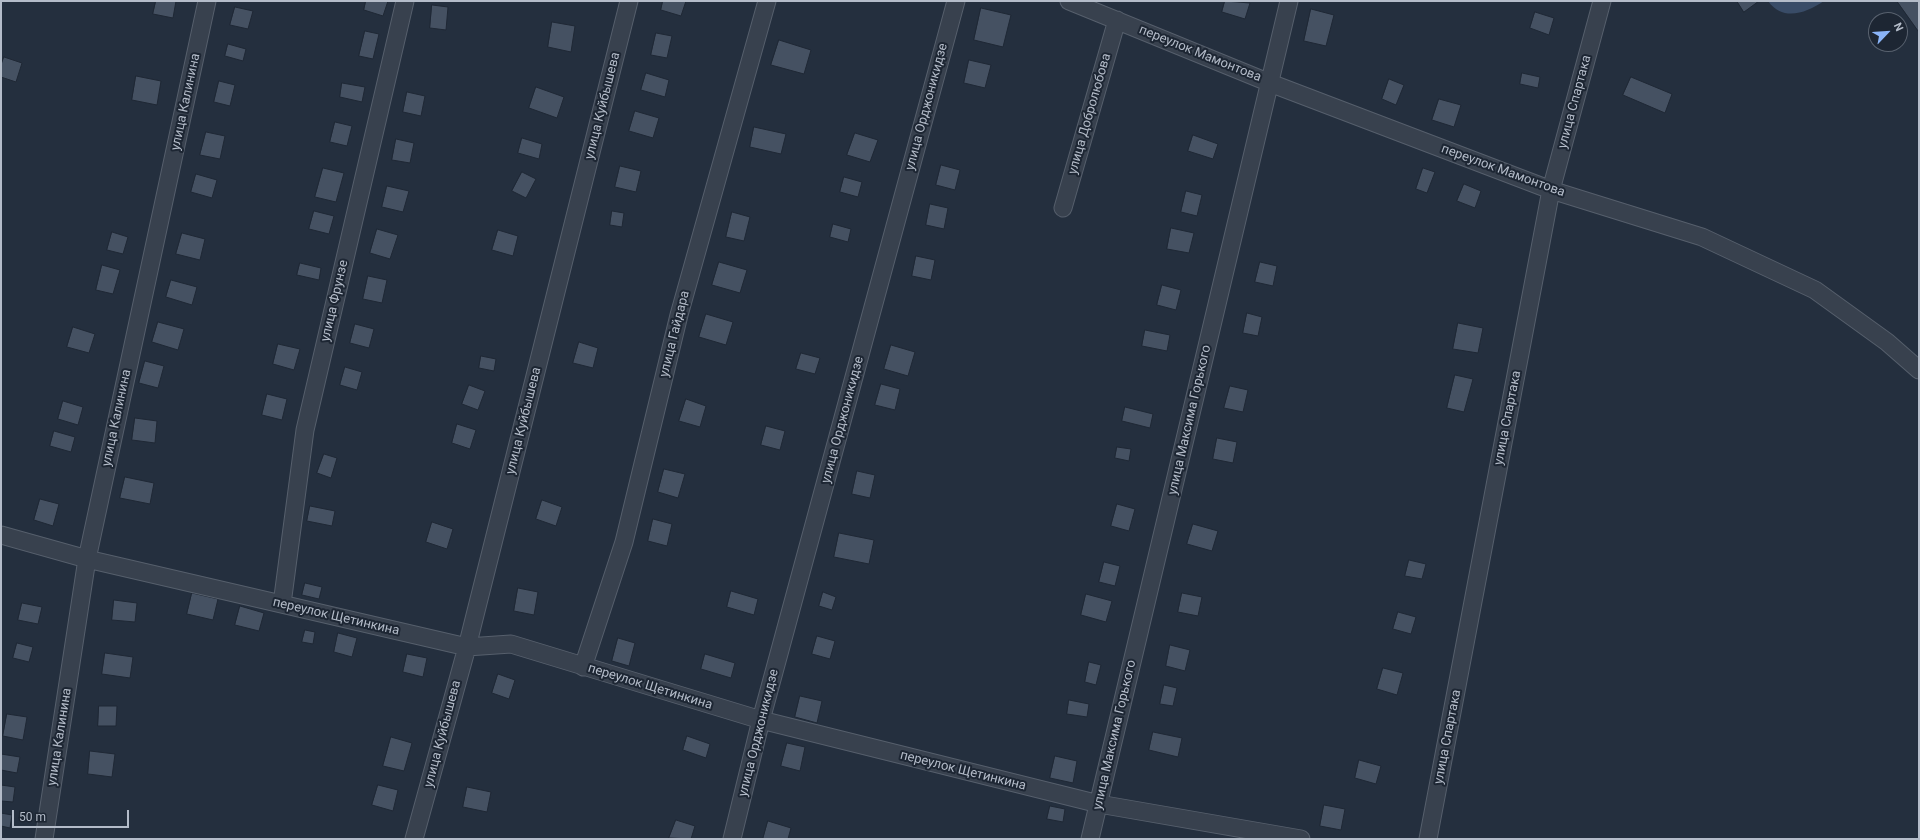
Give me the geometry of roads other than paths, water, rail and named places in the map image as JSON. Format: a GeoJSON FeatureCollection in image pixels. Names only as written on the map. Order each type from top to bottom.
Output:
{"type":"FeatureCollection","features":[{"type":"Feature","properties":{"kind":"street","name":"улица Калинина"},"geometry":{"type":"LineString","coordinates":[[44,839],[87,560],[207,1]]}},
{"type":"Feature","properties":{"kind":"street","name":"улица Фрунзе"},"geometry":{"type":"LineString","coordinates":[[282,604],[305,430],[405,1]]}},
{"type":"Feature","properties":{"kind":"street","name":"улица Куйбышева"},"geometry":{"type":"LineString","coordinates":[[414,839],[467,647],[629,1]]}},
{"type":"Feature","properties":{"kind":"street","name":"улица Гайдара"},"geometry":{"type":"LineString","coordinates":[[583,667],[624,542],[679,315],[766,1]]}},
{"type":"Feature","properties":{"kind":"street","name":"улица Орджоникидзе"},"geometry":{"type":"LineString","coordinates":[[732,839],[761,720],[956,1]]}},
{"type":"Feature","properties":{"kind":"street","name":"переулок Мамонтова"},"geometry":{"type":"LineString","coordinates":[[1069,1],[1270,83],[1551,190],[1702,237],[1815,290],[1887,342],[1919,370]]}},
{"type":"Feature","properties":{"kind":"street","name":"улица Максима Горького"},"geometry":{"type":"LineString","coordinates":[[1090,839],[1290,1]]}},
{"type":"Feature","properties":{"kind":"street","name":"улица Спартака"},"geometry":{"type":"LineString","coordinates":[[1428,839],[1551,190],[1602,1]]}},
{"type":"Feature","properties":{"kind":"street","name":"улица Добролюбова"},"geometry":{"type":"LineString","coordinates":[[1063,208],[1117,20]]}},
{"type":"Feature","properties":{"kind":"street","name":"переулок Щетинкина"},"geometry":{"type":"LineString","coordinates":[[1,535],[87,560],[467,647],[511,644],[761,720],[1099,804],[1301,839]]}},
{"type":"Feature","properties":{"kind":"water"},"geometry":{"type":"Polygon","coordinates":[[[1768,1],[1824,1],[1802,12],[1788,13],[1781,12],[1774,8],[1768,1]]]}}]}
